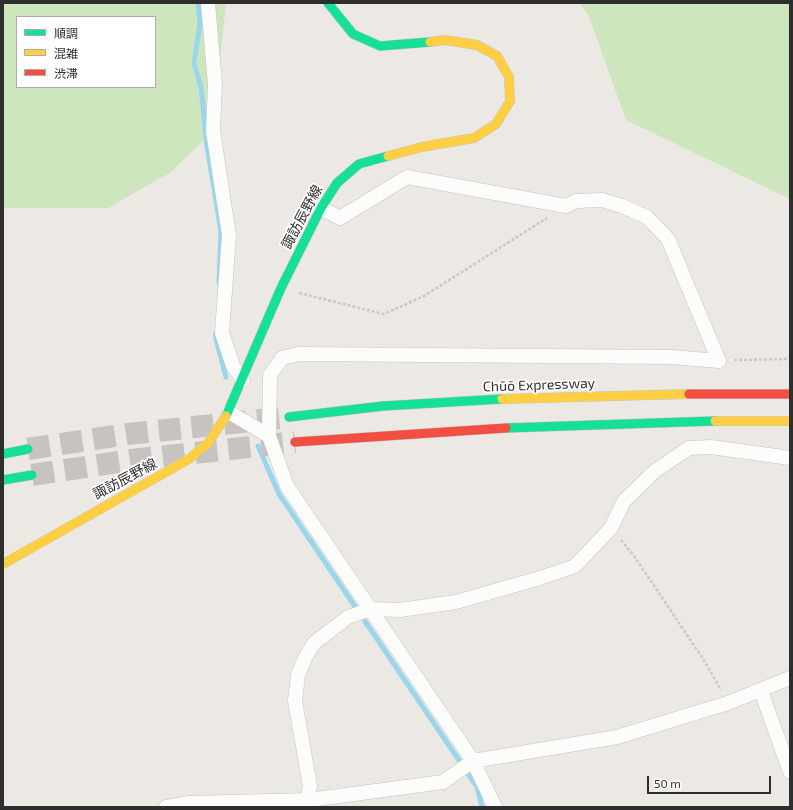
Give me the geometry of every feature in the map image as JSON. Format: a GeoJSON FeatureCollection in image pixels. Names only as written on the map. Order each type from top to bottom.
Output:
{"type":"FeatureCollection","features":[{"type":"Feature","properties":{"kind":"main road","name":"諏訪辰野線"},"geometry":{"type":"LineString","coordinates":[[3,564],[115,500],[165,474],[189,459],[208,443],[229,412],[281,288],[321,208],[337,183],[359,164],[422,147],[474,138],[496,124],[510,101],[509,77],[497,56],[477,44],[445,40],[405,45],[380,46],[353,34],[328,3]]}},
{"type":"Feature","properties":{"kind":"main road","name":"Chūō Expressway"},"geometry":{"type":"LineString","coordinates":[[289,416],[383,406],[493,399],[707,394],[790,394]]}},
{"type":"Feature","properties":{"kind":"main road"},"geometry":{"type":"LineString","coordinates":[[295,442],[490,429],[687,421],[790,421]]}},
{"type":"Feature","properties":{"kind":"main road"},"geometry":{"type":"LineString","coordinates":[[3,454],[28,449]]}},
{"type":"Feature","properties":{"kind":"main road"},"geometry":{"type":"LineString","coordinates":[[3,480],[32,475]]}},
{"type":"Feature","properties":{"kind":"street"},"geometry":{"type":"LineString","coordinates":[[208,3],[215,84],[213,131],[229,235],[222,334],[233,366],[243,380]]}},
{"type":"Feature","properties":{"kind":"street"},"geometry":{"type":"LineString","coordinates":[[321,208],[340,218],[407,178],[566,206],[576,201],[602,200],[622,206],[647,217],[668,240],[719,361],[672,357],[299,354],[282,358],[270,375],[269,436],[287,486],[473,761],[492,799],[494,807]]}},
{"type":"Feature","properties":{"kind":"street"},"geometry":{"type":"LineString","coordinates":[[229,412],[269,436]]}},
{"type":"Feature","properties":{"kind":"street"},"geometry":{"type":"LineString","coordinates":[[307,804],[310,786],[296,701],[298,675],[305,658],[314,643],[348,617],[371,609],[400,610],[456,602],[540,578],[575,566],[611,528],[624,501],[655,471],[689,448],[711,446],[790,458]]}},
{"type":"Feature","properties":{"kind":"street"},"geometry":{"type":"LineString","coordinates":[[166,807],[190,803],[307,804],[443,782],[473,761],[617,737],[728,703],[761,691],[790,678]]}},
{"type":"Feature","properties":{"kind":"street"},"geometry":{"type":"LineString","coordinates":[[761,691],[790,772]]}},
{"type":"Feature","properties":{"kind":"path"},"geometry":{"type":"LineString","coordinates":[[281,288],[384,314],[424,296],[566,206]]}},
{"type":"Feature","properties":{"kind":"path"},"geometry":{"type":"LineString","coordinates":[[719,361],[790,359]]}},
{"type":"Feature","properties":{"kind":"path"},"geometry":{"type":"LineString","coordinates":[[611,528],[634,556],[671,611],[705,662],[728,703]]}},
{"type":"Feature","properties":{"kind":"green space"},"geometry":{"type":"Polygon","coordinates":[[[3,3],[226,3],[213,131],[171,172],[108,208],[3,208],[3,3]]]}},
{"type":"Feature","properties":{"kind":"green space"},"geometry":{"type":"Polygon","coordinates":[[[580,3],[790,3],[790,199],[626,120],[589,17],[580,3]]]}},
{"type":"Feature","properties":{"kind":"waterway"},"geometry":{"type":"LineString","coordinates":[[198,3],[200,24],[194,63],[201,87],[207,146],[221,231],[219,283]]}},
{"type":"Feature","properties":{"kind":"waterway"},"geometry":{"type":"LineString","coordinates":[[216,333],[216,339],[226,377]]}},
{"type":"Feature","properties":{"kind":"waterway"},"geometry":{"type":"LineString","coordinates":[[258,446],[279,494],[477,787],[482,807]]}},
{"type":"Feature","properties":{"kind":"tunnel"},"geometry":{"type":"LineString","coordinates":[[28,449],[128,434],[289,417]]}},
{"type":"Feature","properties":{"kind":"tunnel"},"geometry":{"type":"LineString","coordinates":[[32,475],[131,460],[295,442]]}},
{"type":"Feature","properties":{"kind":"traffic: fast"},"geometry":{"type":"LineString","coordinates":[[328,3],[353,34],[380,46],[430,42]]}},
{"type":"Feature","properties":{"kind":"traffic: fast"},"geometry":{"type":"LineString","coordinates":[[226,416],[281,288],[321,208],[337,183],[359,164],[388,156]]}},
{"type":"Feature","properties":{"kind":"traffic: fast"},"geometry":{"type":"LineString","coordinates":[[289,417],[383,406],[502,399]]}},
{"type":"Feature","properties":{"kind":"traffic: fast"},"geometry":{"type":"LineString","coordinates":[[506,428],[715,421]]}},
{"type":"Feature","properties":{"kind":"traffic: fast"},"geometry":{"type":"LineString","coordinates":[[3,454],[28,449]]}},
{"type":"Feature","properties":{"kind":"traffic: fast"},"geometry":{"type":"LineString","coordinates":[[3,480],[32,475]]}},
{"type":"Feature","properties":{"kind":"traffic: slow"},"geometry":{"type":"LineString","coordinates":[[388,156],[422,147],[474,138],[496,124],[510,101],[509,77],[497,56],[477,45],[445,40],[430,42]]}},
{"type":"Feature","properties":{"kind":"traffic: slow"},"geometry":{"type":"LineString","coordinates":[[502,399],[689,394]]}},
{"type":"Feature","properties":{"kind":"traffic: slow"},"geometry":{"type":"LineString","coordinates":[[3,564],[189,459],[208,443],[226,416]]}},
{"type":"Feature","properties":{"kind":"traffic: slow"},"geometry":{"type":"LineString","coordinates":[[715,421],[790,421]]}},
{"type":"Feature","properties":{"kind":"traffic: jam"},"geometry":{"type":"LineString","coordinates":[[689,394],[790,394]]}},
{"type":"Feature","properties":{"kind":"traffic: jam"},"geometry":{"type":"LineString","coordinates":[[295,442],[506,428]]}}]}
